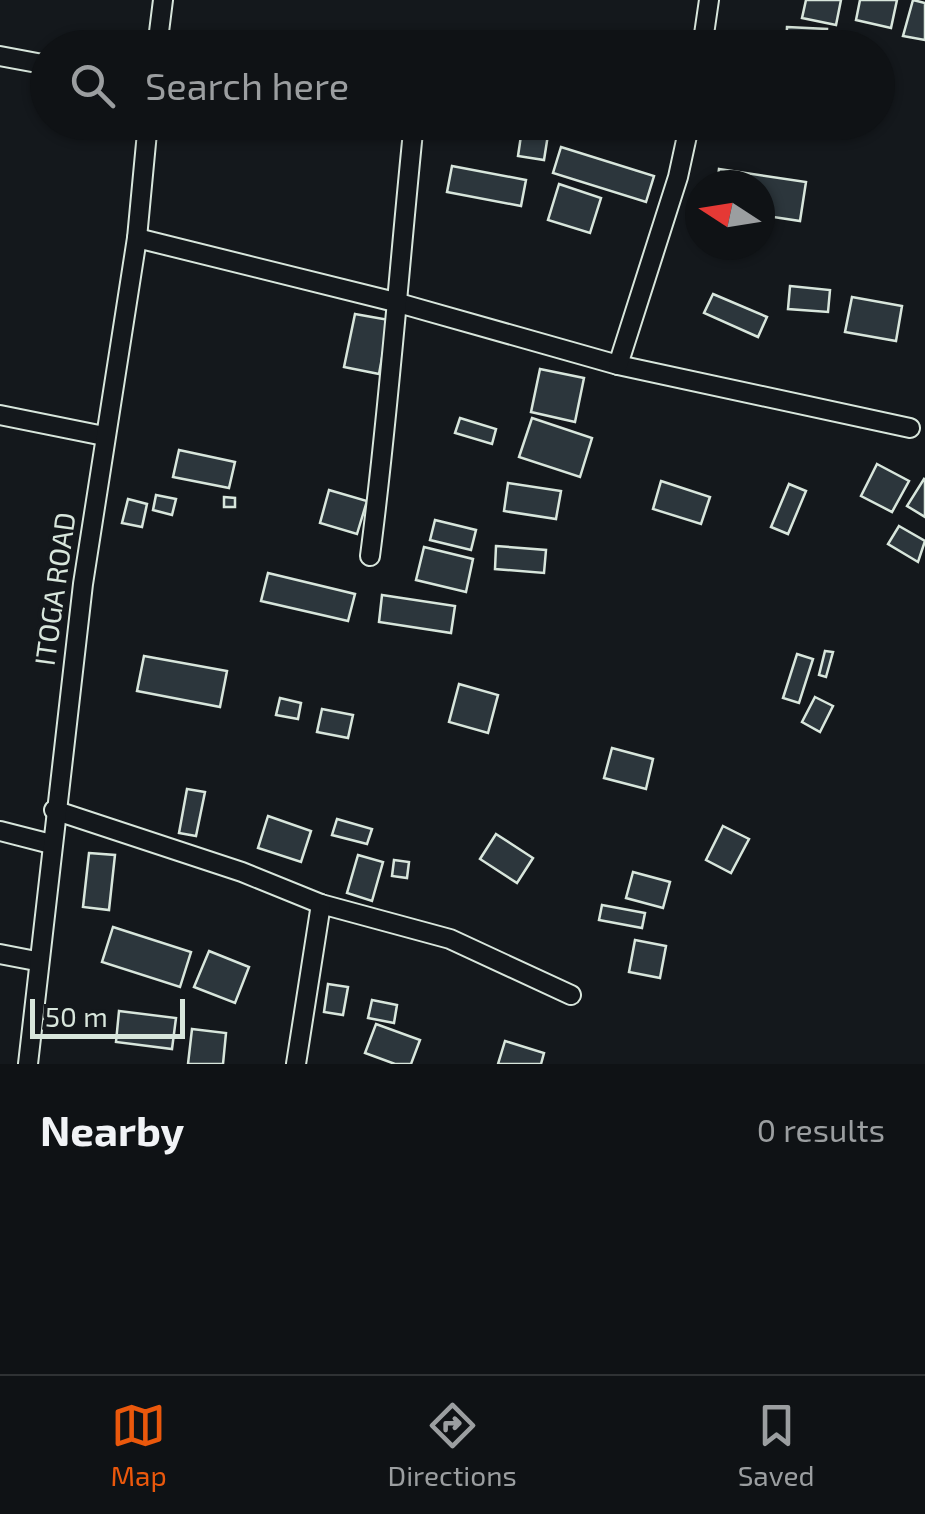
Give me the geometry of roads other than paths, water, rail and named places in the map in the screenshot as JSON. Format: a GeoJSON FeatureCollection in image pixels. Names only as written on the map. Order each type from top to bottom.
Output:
{"type":"FeatureCollection","features":[{"type":"Feature","properties":{"kind":"street"},"geometry":{"type":"LineString","coordinates":[[159,30],[163,0]]}},
{"type":"Feature","properties":{"kind":"street"},"geometry":{"type":"LineString","coordinates":[[705,30],[709,0]]}},
{"type":"Feature","properties":{"kind":"street"},"geometry":{"type":"LineString","coordinates":[[0,56],[30,62]]}},
{"type":"Feature","properties":{"kind":"street","name":"ITOGA ROAD"},"geometry":{"type":"LineString","coordinates":[[28,1064],[54,810],[104,436],[136,238],[146,140]]}},
{"type":"Feature","properties":{"kind":"street"},"geometry":{"type":"LineString","coordinates":[[370,556],[390,408],[395,302],[412,140]]}},
{"type":"Feature","properties":{"kind":"street"},"geometry":{"type":"LineString","coordinates":[[618,365],[686,140]]}},
{"type":"Feature","properties":{"kind":"street"},"geometry":{"type":"LineString","coordinates":[[136,238],[395,302],[618,365],[910,428]]}},
{"type":"Feature","properties":{"kind":"street"},"geometry":{"type":"LineString","coordinates":[[0,415],[104,436]]}},
{"type":"Feature","properties":{"kind":"street"},"geometry":{"type":"LineString","coordinates":[[54,810],[320,904],[450,939],[572,995]]}},
{"type":"Feature","properties":{"kind":"street"},"geometry":{"type":"LineString","coordinates":[[0,831],[51,844]]}},
{"type":"Feature","properties":{"kind":"street"},"geometry":{"type":"LineString","coordinates":[[296,1064],[320,904]]}},
{"type":"Feature","properties":{"kind":"street"},"geometry":{"type":"LineString","coordinates":[[0,954],[36,962]]}}]}
